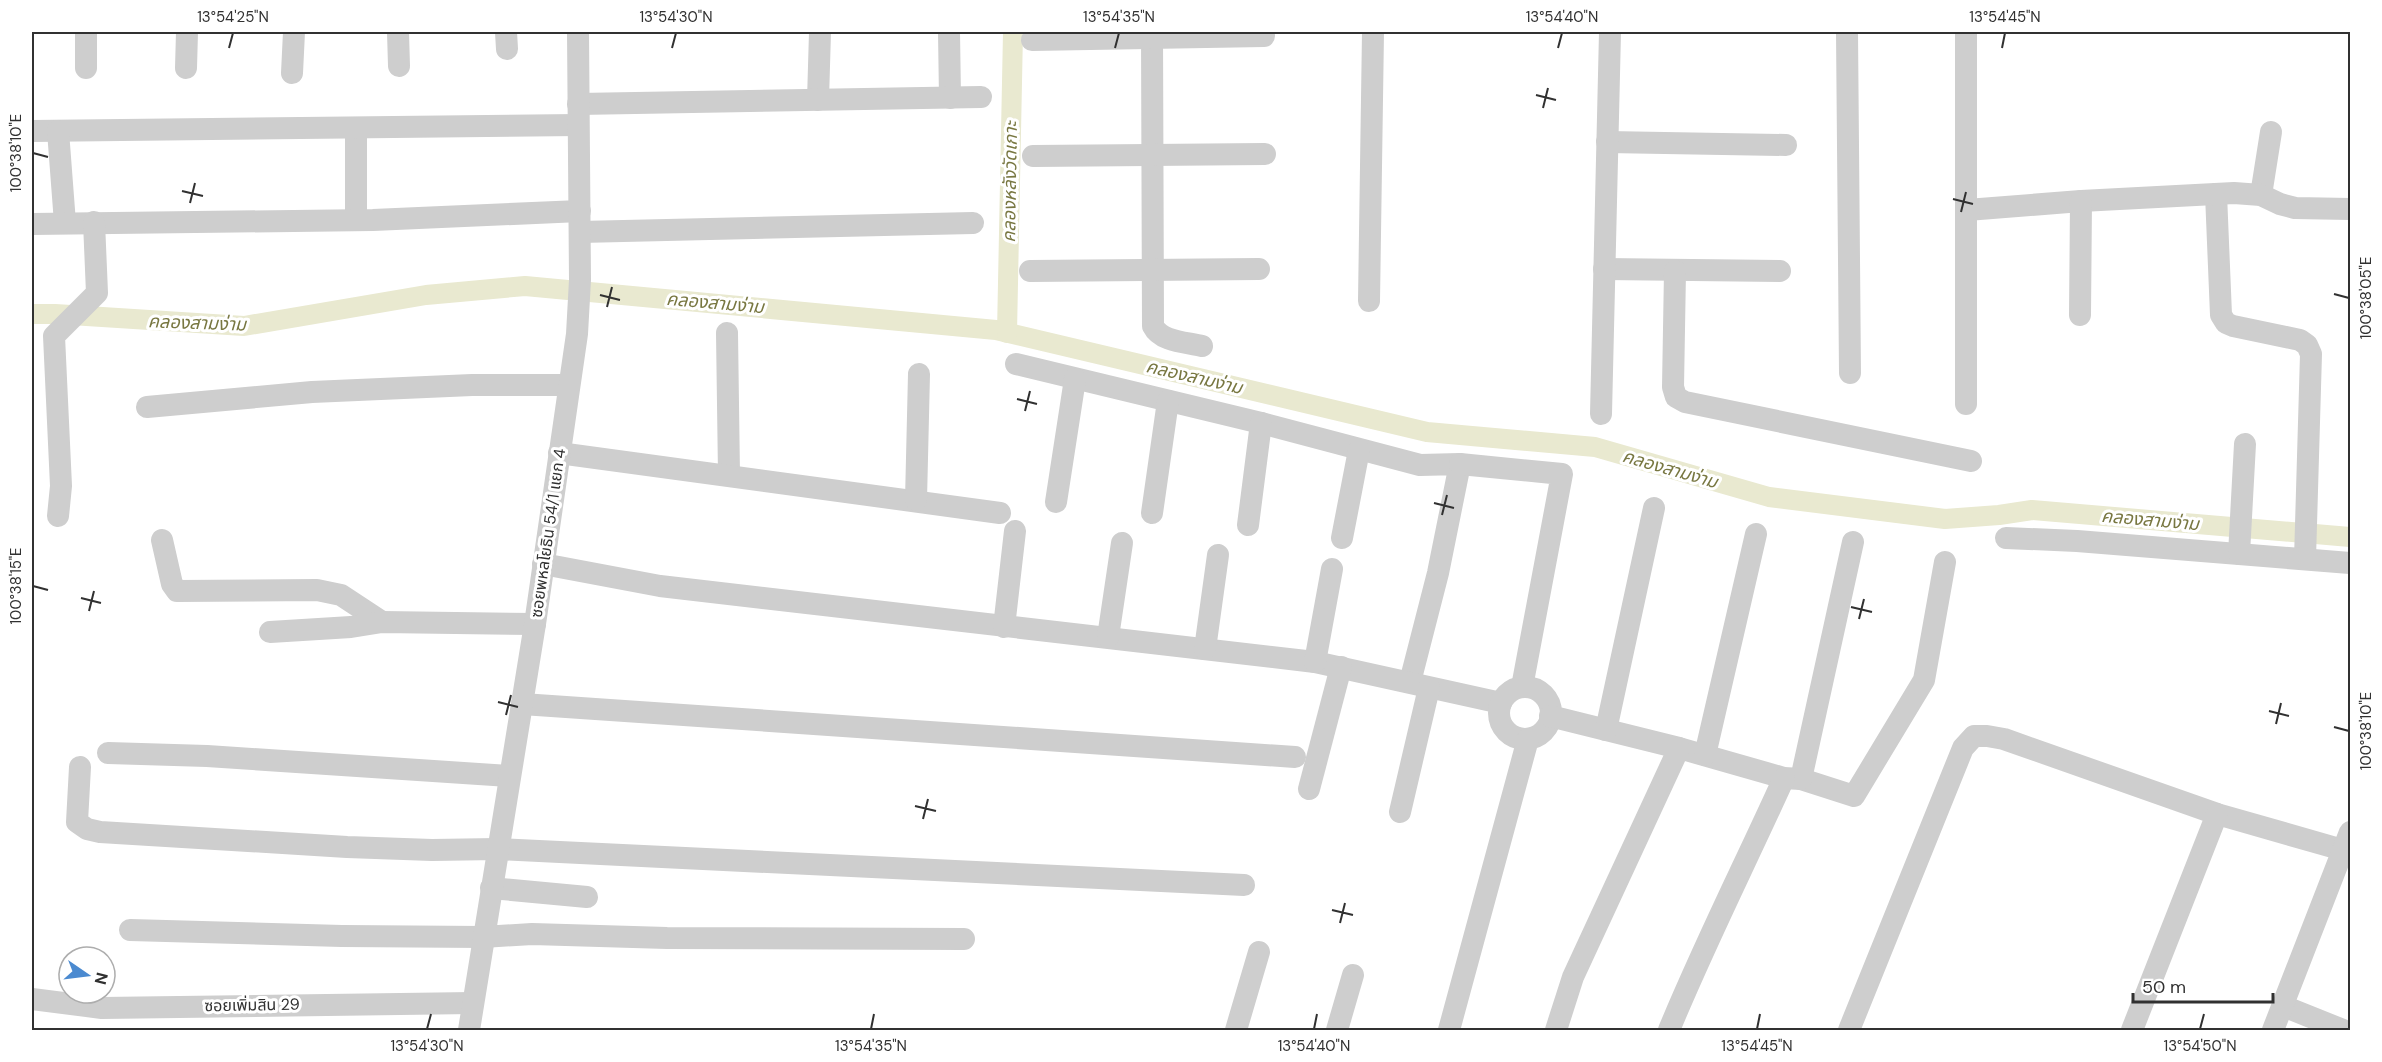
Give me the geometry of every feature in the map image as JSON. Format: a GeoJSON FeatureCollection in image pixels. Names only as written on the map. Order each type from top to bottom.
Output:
{"type":"FeatureCollection","features":[{"type":"Feature","properties":{"kind":"street"},"geometry":{"type":"LineString","coordinates":[[86,32],[86,68]]}},
{"type":"Feature","properties":{"kind":"street"},"geometry":{"type":"LineString","coordinates":[[186,68],[187,32]]}},
{"type":"Feature","properties":{"kind":"street"},"geometry":{"type":"LineString","coordinates":[[292,73],[294,32]]}},
{"type":"Feature","properties":{"kind":"street"},"geometry":{"type":"LineString","coordinates":[[398,32],[399,66]]}},
{"type":"Feature","properties":{"kind":"street","name":"ซอยพหลโยธิน 54/1 แยก 4"},"geometry":{"type":"LineString","coordinates":[[469,1030],[535,624],[577,334],[580,280],[578,32]]}},
{"type":"Feature","properties":{"kind":"street"},"geometry":{"type":"LineString","coordinates":[[818,100],[820,32]]}},
{"type":"Feature","properties":{"kind":"street"},"geometry":{"type":"LineString","coordinates":[[949,32],[950,98]]}},
{"type":"Feature","properties":{"kind":"street"},"geometry":{"type":"LineString","coordinates":[[1369,301],[1373,32]]}},
{"type":"Feature","properties":{"kind":"street"},"geometry":{"type":"LineString","coordinates":[[1601,414],[1610,32]]}},
{"type":"Feature","properties":{"kind":"street"},"geometry":{"type":"LineString","coordinates":[[1846,32],[1850,373]]}},
{"type":"Feature","properties":{"kind":"street"},"geometry":{"type":"LineString","coordinates":[[1966,32],[1966,404]]}},
{"type":"Feature","properties":{"kind":"street"},"geometry":{"type":"LineString","coordinates":[[1032,40],[1152,34],[1264,36]]}},
{"type":"Feature","properties":{"kind":"street"},"geometry":{"type":"LineString","coordinates":[[1152,34],[1152,317],[1156,333],[1165,338],[1202,345]]}},
{"type":"Feature","properties":{"kind":"street"},"geometry":{"type":"LineString","coordinates":[[32,131],[356,128],[818,100],[981,97]]}},
{"type":"Feature","properties":{"kind":"street"},"geometry":{"type":"LineString","coordinates":[[356,128],[356,220]]}},
{"type":"Feature","properties":{"kind":"street"},"geometry":{"type":"LineString","coordinates":[[58,131],[65,223]]}},
{"type":"Feature","properties":{"kind":"street"},"geometry":{"type":"LineString","coordinates":[[2261,195],[2271,132]]}},
{"type":"Feature","properties":{"kind":"street"},"geometry":{"type":"LineString","coordinates":[[1607,142],[1786,145]]}},
{"type":"Feature","properties":{"kind":"street"},"geometry":{"type":"LineString","coordinates":[[1033,156],[1265,154]]}},
{"type":"Feature","properties":{"kind":"street"},"geometry":{"type":"LineString","coordinates":[[1967,210],[2234,193],[2261,195],[2295,208],[2350,209]]}},
{"type":"Feature","properties":{"kind":"street"},"geometry":{"type":"LineString","coordinates":[[2216,194],[2221,315],[2226,323],[2233,326],[2300,340],[2307,345],[2311,354],[2306,555]]}},
{"type":"Feature","properties":{"kind":"street"},"geometry":{"type":"LineString","coordinates":[[2080,315],[2081,201]]}},
{"type":"Feature","properties":{"kind":"street"},"geometry":{"type":"LineString","coordinates":[[32,224],[356,220],[974,223]]}},
{"type":"Feature","properties":{"kind":"street"},"geometry":{"type":"LineString","coordinates":[[58,516],[61,486],[54,336],[97,293],[94,222]]}},
{"type":"Feature","properties":{"kind":"street"},"geometry":{"type":"LineString","coordinates":[[1030,271],[1259,269]]}},
{"type":"Feature","properties":{"kind":"street"},"geometry":{"type":"LineString","coordinates":[[1604,269],[1780,271]]}},
{"type":"Feature","properties":{"kind":"street"},"geometry":{"type":"LineString","coordinates":[[1675,271],[1673,387],[1676,397],[1685,402],[1971,461]]}},
{"type":"Feature","properties":{"kind":"street"},"geometry":{"type":"LineString","coordinates":[[727,333],[729,475]]}},
{"type":"Feature","properties":{"kind":"street"},"geometry":{"type":"LineString","coordinates":[[1016,364],[1261,423],[1420,465],[1460,464],[1562,474],[1522,687]]}},
{"type":"Feature","properties":{"kind":"street"},"geometry":{"type":"LineString","coordinates":[[916,500],[919,374]]}},
{"type":"Feature","properties":{"kind":"street"},"geometry":{"type":"LineString","coordinates":[[1056,502],[1075,379]]}},
{"type":"Feature","properties":{"kind":"street"},"geometry":{"type":"LineString","coordinates":[[147,406],[312,392],[471,385],[568,385]]}},
{"type":"Feature","properties":{"kind":"street"},"geometry":{"type":"LineString","coordinates":[[1152,513],[1167,401]]}},
{"type":"Feature","properties":{"kind":"street"},"geometry":{"type":"LineString","coordinates":[[1248,525],[1261,423]]}},
{"type":"Feature","properties":{"kind":"street"},"geometry":{"type":"LineString","coordinates":[[2240,551],[2245,444]]}},
{"type":"Feature","properties":{"kind":"street"},"geometry":{"type":"LineString","coordinates":[[1342,538],[1359,450]]}},
{"type":"Feature","properties":{"kind":"street"},"geometry":{"type":"LineString","coordinates":[[559,453],[1000,513]]}},
{"type":"Feature","properties":{"kind":"street"},"geometry":{"type":"LineString","coordinates":[[1400,812],[1438,573],[1460,464]]}},
{"type":"Feature","properties":{"kind":"street"},"geometry":{"type":"LineString","coordinates":[[1606,730],[1654,508]]}},
{"type":"Feature","properties":{"kind":"street"},"geometry":{"type":"LineString","coordinates":[[1005,627],[1015,531]]}},
{"type":"Feature","properties":{"kind":"street"},"geometry":{"type":"LineString","coordinates":[[1705,756],[1756,534]]}},
{"type":"Feature","properties":{"kind":"street"},"geometry":{"type":"LineString","coordinates":[[2006,538],[2306,555],[2350,563]]}},
{"type":"Feature","properties":{"kind":"street"},"geometry":{"type":"LineString","coordinates":[[162,540],[172,584],[177,591],[317,590],[341,596],[382,622]]}},
{"type":"Feature","properties":{"kind":"street"},"geometry":{"type":"LineString","coordinates":[[1669,1030],[1696,963],[1792,779],[1853,542]]}},
{"type":"Feature","properties":{"kind":"street"},"geometry":{"type":"LineString","coordinates":[[1108,637],[1122,543]]}},
{"type":"Feature","properties":{"kind":"street"},"geometry":{"type":"LineString","coordinates":[[1205,650],[1218,555]]}},
{"type":"Feature","properties":{"kind":"street"},"geometry":{"type":"LineString","coordinates":[[1550,716],[1679,748],[1854,796],[1924,680],[1946,562]]}},
{"type":"Feature","properties":{"kind":"street"},"geometry":{"type":"LineString","coordinates":[[543,564],[660,586],[1315,662],[1501,703]]}},
{"type":"Feature","properties":{"kind":"street"},"geometry":{"type":"LineString","coordinates":[[1315,662],[1332,568]]}},
{"type":"Feature","properties":{"kind":"street"},"geometry":{"type":"LineString","coordinates":[[270,632],[351,627],[382,622],[535,624]]}},
{"type":"Feature","properties":{"kind":"street"},"geometry":{"type":"LineString","coordinates":[[1309,789],[1341,667]]}},
{"type":"Feature","properties":{"kind":"street"},"geometry":{"type":"LineString","coordinates":[[1522,687],[1535,688],[1546,697],[1551,709],[1549,723],[1541,734],[1528,739],[1515,737],[1504,729],[1499,716],[1501,703],[1509,692],[1522,687]]}},
{"type":"Feature","properties":{"kind":"street"},"geometry":{"type":"LineString","coordinates":[[522,704],[1295,757]]}},
{"type":"Feature","properties":{"kind":"street"},"geometry":{"type":"LineString","coordinates":[[1849,1030],[1963,748],[1974,736],[2004,739],[2217,814],[2347,841],[2273,1030]]}},
{"type":"Feature","properties":{"kind":"street"},"geometry":{"type":"LineString","coordinates":[[1449,1030],[1528,739]]}},
{"type":"Feature","properties":{"kind":"street"},"geometry":{"type":"LineString","coordinates":[[1556,1030],[1573,977],[1679,748]]}},
{"type":"Feature","properties":{"kind":"street"},"geometry":{"type":"LineString","coordinates":[[108,753],[207,756],[509,776]]}},
{"type":"Feature","properties":{"kind":"street"},"geometry":{"type":"LineString","coordinates":[[80,767],[75,815],[79,825],[87,829],[125,834],[347,847],[432,850],[497,849],[1244,885]]}},
{"type":"Feature","properties":{"kind":"street"},"geometry":{"type":"LineString","coordinates":[[2132,1030],[2217,814]]}},
{"type":"Feature","properties":{"kind":"street"},"geometry":{"type":"LineString","coordinates":[[491,888],[587,897]]}},
{"type":"Feature","properties":{"kind":"street"},"geometry":{"type":"LineString","coordinates":[[130,930],[342,936],[483,937],[532,934],[667,938],[964,939]]}},
{"type":"Feature","properties":{"kind":"street"},"geometry":{"type":"LineString","coordinates":[[1236,1030],[1259,952]]}},
{"type":"Feature","properties":{"kind":"street"},"geometry":{"type":"LineString","coordinates":[[1337,1030],[1353,975]]}},
{"type":"Feature","properties":{"kind":"street","name":"ซอยเพิ่มสิน 29"},"geometry":{"type":"LineString","coordinates":[[32,999],[102,1008],[473,1003]]}},
{"type":"Feature","properties":{"kind":"street"},"geometry":{"type":"LineString","coordinates":[[2283,1006],[2343,1030]]}},
{"type":"Feature","properties":{"kind":"waterway","name":"คลองหลังวัดเกาะ"},"geometry":{"type":"LineString","coordinates":[[1007,333],[1013,32]]}},
{"type":"Feature","properties":{"kind":"waterway","name":"คลองสามง่าม"},"geometry":{"type":"LineString","coordinates":[[32,314],[244,326],[426,295],[525,286],[996,330],[1427,432],[1595,447],[1769,497],[1945,519],[2032,510],[2350,537]]}}]}
